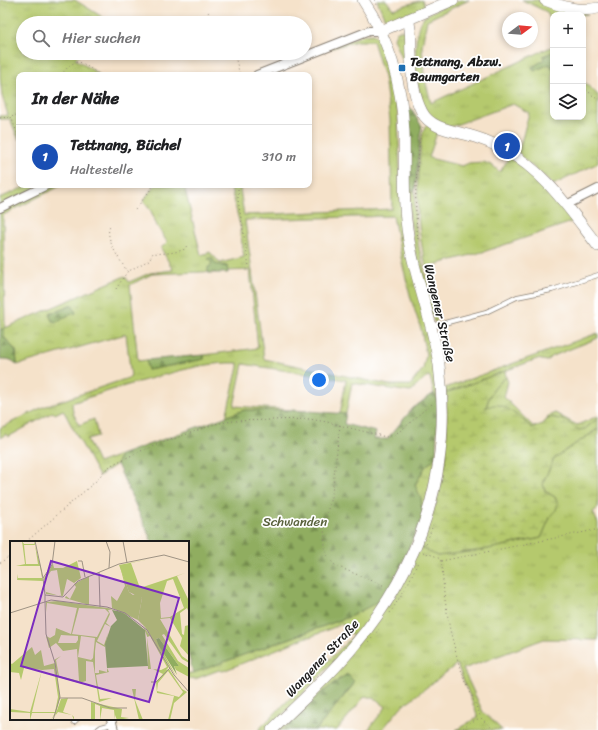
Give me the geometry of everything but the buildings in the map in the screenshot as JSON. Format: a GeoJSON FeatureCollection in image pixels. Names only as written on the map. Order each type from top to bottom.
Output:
{"type":"FeatureCollection","features":[{"type":"Feature","properties":{"kind":"main road","name":"Wangener Straße"},"geometry":{"type":"LineString","coordinates":[[272,730],[353,648],[382,610],[405,571],[424,528],[434,488],[441,449],[442,398],[439,365],[414,265],[406,221],[404,130],[400,92],[392,61],[380,30],[363,0]]}},
{"type":"Feature","properties":{"kind":"main road"},"geometry":{"type":"LineString","coordinates":[[380,30],[453,0]]}},
{"type":"Feature","properties":{"kind":"main road"},"geometry":{"type":"LineString","coordinates":[[546,0],[577,10],[598,8]]}},
{"type":"Feature","properties":{"kind":"main road"},"geometry":{"type":"LineString","coordinates":[[408,19],[411,32],[411,56],[414,88],[418,105],[427,120],[439,127],[484,140],[512,154],[536,171],[566,205],[598,246]]}},
{"type":"Feature","properties":{"kind":"street"},"geometry":{"type":"LineString","coordinates":[[312,53],[369,30],[380,30]]}},
{"type":"Feature","properties":{"kind":"street"},"geometry":{"type":"LineString","coordinates":[[264,72],[294,60]]}},
{"type":"Feature","properties":{"kind":"street"},"geometry":{"type":"LineString","coordinates":[[0,208],[41,188]]}},
{"type":"Feature","properties":{"kind":"street"},"geometry":{"type":"LineString","coordinates":[[566,205],[598,189]]}},
{"type":"Feature","properties":{"kind":"lane"},"geometry":{"type":"LineString","coordinates":[[430,326],[486,312],[517,297],[552,290],[598,275]]}},
{"type":"Feature","properties":{"kind":"lane"},"geometry":{"type":"LineString","coordinates":[[97,730],[101,727],[112,724]]}},
{"type":"Feature","properties":{"kind":"path"},"geometry":{"type":"LineString","coordinates":[[208,12],[211,16]]}},
{"type":"Feature","properties":{"kind":"path"},"geometry":{"type":"LineString","coordinates":[[236,60],[239,72]]}},
{"type":"Feature","properties":{"kind":"path"},"geometry":{"type":"LineString","coordinates":[[63,72],[69,65],[76,61],[95,72]]}},
{"type":"Feature","properties":{"kind":"path"},"geometry":{"type":"LineString","coordinates":[[586,90],[598,100]]}},
{"type":"Feature","properties":{"kind":"path"},"geometry":{"type":"LineString","coordinates":[[0,118],[16,115]]}},
{"type":"Feature","properties":{"kind":"path"},"geometry":{"type":"LineString","coordinates":[[11,117],[16,130]]}},
{"type":"Feature","properties":{"kind":"path"},"geometry":{"type":"LineString","coordinates":[[418,241],[416,184],[422,129],[427,120]]}},
{"type":"Feature","properties":{"kind":"path"},"geometry":{"type":"LineString","coordinates":[[135,210],[152,188]]}},
{"type":"Feature","properties":{"kind":"path"},"geometry":{"type":"LineString","coordinates":[[238,188],[238,200],[249,266]]}},
{"type":"Feature","properties":{"kind":"path"},"geometry":{"type":"LineString","coordinates":[[112,224],[108,230],[108,234],[115,251],[127,272]]}},
{"type":"Feature","properties":{"kind":"path"},"geometry":{"type":"LineString","coordinates":[[116,289],[127,272],[149,260],[153,253],[160,254],[181,251],[185,249],[186,245]]}},
{"type":"Feature","properties":{"kind":"path"},"geometry":{"type":"LineString","coordinates":[[27,541],[96,481],[105,470],[113,464],[168,440],[215,424],[233,421],[309,420],[340,425],[386,437],[392,436],[431,404],[442,398]]}},
{"type":"Feature","properties":{"kind":"path"},"geometry":{"type":"LineString","coordinates":[[340,425],[332,493],[324,525],[325,548],[328,558],[336,566],[387,587]]}},
{"type":"Feature","properties":{"kind":"path"},"geometry":{"type":"LineString","coordinates":[[426,545],[434,524]]}},
{"type":"Feature","properties":{"kind":"path"},"geometry":{"type":"LineString","coordinates":[[441,561],[595,530],[598,531]]}},
{"type":"Feature","properties":{"kind":"path"},"geometry":{"type":"LineString","coordinates":[[423,552],[435,556],[441,561],[444,594],[453,644],[459,665],[481,718],[494,730]]}},
{"type":"Feature","properties":{"kind":"path"},"geometry":{"type":"LineString","coordinates":[[0,562],[10,556]]}},
{"type":"Feature","properties":{"kind":"path"},"geometry":{"type":"LineString","coordinates":[[388,615],[405,590],[420,558]]}},
{"type":"Feature","properties":{"kind":"path"},"geometry":{"type":"LineString","coordinates":[[368,642],[381,626]]}},
{"type":"Feature","properties":{"kind":"path"},"geometry":{"type":"LineString","coordinates":[[460,730],[481,718]]}},
{"type":"Feature","properties":{"kind":"green space"},"geometry":{"type":"Polygon","coordinates":[[[0,0],[75,0],[101,16],[16,16],[16,60],[77,60],[95,72],[16,72],[16,133],[10,119],[0,119],[0,116],[8,115],[2,96],[0,77],[0,0]]]}},
{"type":"Feature","properties":{"kind":"green space"},"geometry":{"type":"Polygon","coordinates":[[[377,0],[386,0],[393,9],[422,0],[426,9],[391,18],[384,17],[377,0]]]}},
{"type":"Feature","properties":{"kind":"green space"},"geometry":{"type":"Polygon","coordinates":[[[461,0],[469,0],[427,20],[422,46],[424,75],[431,103],[550,47],[550,120],[586,120],[586,84],[598,95],[598,163],[553,185],[518,154],[529,113],[513,104],[450,127],[432,117],[423,105],[417,81],[416,38],[422,19],[440,8],[461,0]]]}},
{"type":"Feature","properties":{"kind":"green space"},"geometry":{"type":"Polygon","coordinates":[[[522,0],[539,0],[581,12],[550,12],[550,20],[547,12],[522,0]]]}},
{"type":"Feature","properties":{"kind":"green space"},"geometry":{"type":"Polygon","coordinates":[[[400,30],[405,31],[408,79],[405,66],[394,38],[396,32],[400,30]]]}},
{"type":"Feature","properties":{"kind":"green space"},"geometry":{"type":"Polygon","coordinates":[[[373,34],[378,38],[383,50],[391,77],[398,114],[401,201],[433,355],[438,404],[430,377],[428,376],[410,392],[352,383],[346,414],[340,414],[346,380],[243,364],[234,406],[308,411],[244,410],[226,417],[238,367],[238,363],[228,363],[198,366],[169,373],[72,403],[73,413],[79,425],[94,419],[98,436],[87,439],[98,463],[120,455],[117,464],[99,476],[63,410],[55,414],[53,412],[8,437],[6,434],[0,438],[0,428],[43,407],[131,377],[126,334],[17,365],[16,351],[4,337],[4,329],[0,330],[0,210],[45,188],[56,188],[3,215],[5,328],[125,276],[129,282],[150,273],[173,270],[161,248],[167,242],[157,226],[151,211],[143,201],[153,188],[185,188],[201,255],[210,252],[220,263],[244,257],[240,231],[241,229],[231,188],[240,188],[244,215],[392,209],[390,120],[384,77],[373,41],[357,41],[322,51],[363,35],[373,34]],[[393,216],[245,220],[264,359],[389,385],[410,385],[423,369],[426,355],[421,329],[411,299],[393,216]],[[250,270],[152,274],[130,285],[138,361],[146,360],[148,370],[204,359],[204,355],[258,348],[250,270]]]}},
{"type":"Feature","properties":{"kind":"green space"},"geometry":{"type":"Polygon","coordinates":[[[550,53],[550,64],[534,71],[532,67],[544,60],[543,56],[550,53]]]}},
{"type":"Feature","properties":{"kind":"green space"},"geometry":{"type":"Polygon","coordinates":[[[412,109],[422,126],[415,191],[409,190],[407,110],[412,109]]]}},
{"type":"Feature","properties":{"kind":"green space"},"geometry":{"type":"Polygon","coordinates":[[[427,124],[438,129],[429,158],[462,166],[469,163],[484,162],[493,166],[500,172],[510,156],[528,169],[575,221],[486,251],[426,267],[419,224],[417,197],[421,142],[422,135],[427,124]]]}},
{"type":"Feature","properties":{"kind":"green space"},"geometry":{"type":"Polygon","coordinates":[[[22,188],[37,188],[0,205],[0,198],[22,188]]]}},
{"type":"Feature","properties":{"kind":"green space"},"geometry":{"type":"Polygon","coordinates":[[[409,190],[415,191],[415,218],[419,248],[437,322],[434,322],[416,257],[410,221],[409,190]]]}},
{"type":"Feature","properties":{"kind":"green space"},"geometry":{"type":"Polygon","coordinates":[[[208,259],[213,259],[215,264],[227,266],[228,273],[208,273],[208,267],[211,266],[211,261],[208,259]]]}},
{"type":"Feature","properties":{"kind":"green space"},"geometry":{"type":"Polygon","coordinates":[[[72,305],[76,313],[66,316],[60,321],[52,321],[50,316],[51,312],[58,311],[72,305]]]}},
{"type":"Feature","properties":{"kind":"green space"},"geometry":{"type":"Polygon","coordinates":[[[4,328],[4,337],[16,351],[17,365],[10,360],[0,359],[0,330],[4,328]]]}},
{"type":"Feature","properties":{"kind":"green space"},"geometry":{"type":"Polygon","coordinates":[[[598,333],[598,338],[553,356],[547,361],[537,359],[446,393],[445,388],[598,333]]]}},
{"type":"Feature","properties":{"kind":"green space"},"geometry":{"type":"Polygon","coordinates":[[[204,355],[204,359],[148,370],[146,360],[204,355]]]}},
{"type":"Feature","properties":{"kind":"green space"},"geometry":{"type":"Polygon","coordinates":[[[505,371],[506,377],[493,391],[486,408],[495,405],[503,406],[532,428],[540,425],[552,417],[566,421],[579,430],[585,429],[598,418],[598,429],[554,459],[543,482],[546,492],[555,497],[558,503],[556,510],[551,515],[541,538],[483,550],[437,556],[421,547],[432,516],[445,464],[447,437],[446,393],[505,371]]]}},
{"type":"Feature","properties":{"kind":"green space"},"geometry":{"type":"Polygon","coordinates":[[[506,377],[508,382],[504,397],[533,426],[539,427],[532,428],[523,419],[486,408],[493,391],[506,377]]]}},
{"type":"Feature","properties":{"kind":"green space","name":"Schwanden"},"geometry":{"type":"Polygon","coordinates":[[[434,393],[438,404],[436,457],[425,467],[415,485],[421,498],[423,516],[393,585],[378,602],[349,617],[193,673],[189,657],[189,541],[152,541],[117,464],[120,455],[244,410],[308,411],[346,414],[344,424],[376,432],[374,439],[387,439],[413,408],[434,393]]]}},
{"type":"Feature","properties":{"kind":"green space"},"geometry":{"type":"Polygon","coordinates":[[[555,413],[577,425],[598,416],[598,418],[585,429],[579,430],[566,421],[552,417],[546,420],[548,416],[555,413]]]}},
{"type":"Feature","properties":{"kind":"green space"},"geometry":{"type":"Polygon","coordinates":[[[598,429],[598,508],[593,512],[598,523],[598,640],[544,639],[463,669],[483,712],[502,730],[456,730],[478,717],[457,664],[401,707],[382,730],[368,730],[386,707],[376,699],[365,696],[337,730],[316,730],[353,685],[341,677],[334,685],[316,697],[283,730],[278,730],[338,670],[421,547],[437,556],[483,550],[541,538],[551,515],[556,510],[555,497],[545,490],[543,485],[554,459],[563,451],[598,429]]]}},
{"type":"Feature","properties":{"kind":"green space"},"geometry":{"type":"Polygon","coordinates":[[[436,457],[423,516],[415,485],[425,467],[436,457]]]}},
{"type":"Feature","properties":{"kind":"green space"},"geometry":{"type":"Polygon","coordinates":[[[393,585],[356,639],[268,730],[258,730],[353,636],[342,624],[223,671],[219,670],[195,679],[191,678],[189,680],[189,673],[193,673],[349,617],[393,585]]]}},
{"type":"Feature","properties":{"kind":"green space"},"geometry":{"type":"Polygon","coordinates":[[[347,674],[354,681],[353,685],[316,730],[283,730],[316,697],[347,674]]]}},
{"type":"Feature","properties":{"kind":"place","name":"Tettnang, Abzw. Baumgarten"},"geometry":{"type":"Point","coordinates":[402,68]}},
{"type":"Feature","properties":{"kind":"place","name":"Tettnang, Büchel"},"geometry":{"type":"Point","coordinates":[507,146]}}]}
